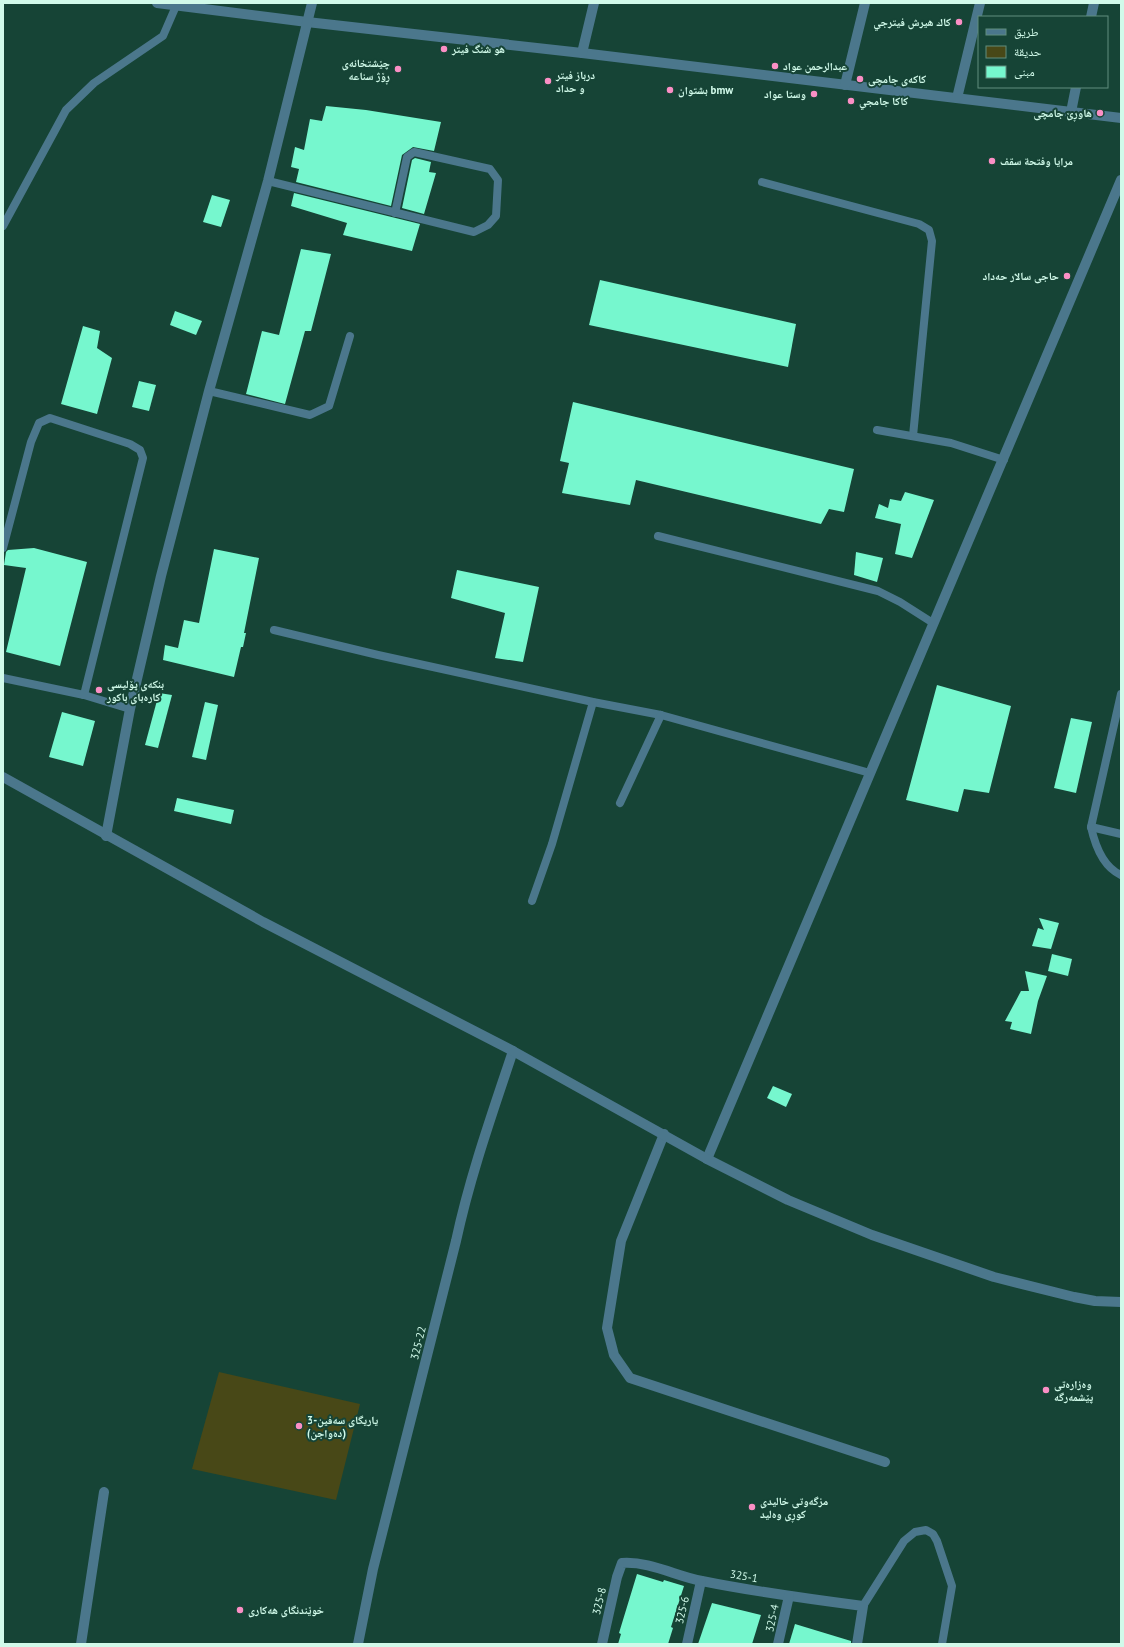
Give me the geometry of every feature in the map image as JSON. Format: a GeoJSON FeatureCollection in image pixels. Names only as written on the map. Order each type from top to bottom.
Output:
{"type":"FeatureCollection","features":[{"type":"Feature","properties":{"kind":"street"},"geometry":{"type":"LineString","coordinates":[[157,3],[1121,118]]}},
{"type":"Feature","properties":{"kind":"street"},"geometry":{"type":"LineString","coordinates":[[106,836],[130,709],[160,576],[209,391],[268,182],[312,3]]}},
{"type":"Feature","properties":{"kind":"street"},"geometry":{"type":"LineString","coordinates":[[582,53],[594,3]]}},
{"type":"Feature","properties":{"kind":"street"},"geometry":{"type":"LineString","coordinates":[[845,85],[865,3]]}},
{"type":"Feature","properties":{"kind":"street"},"geometry":{"type":"LineString","coordinates":[[957,98],[980,3]]}},
{"type":"Feature","properties":{"kind":"street"},"geometry":{"type":"LineString","coordinates":[[1091,16],[1094,3]]}},
{"type":"Feature","properties":{"kind":"street"},"geometry":{"type":"LineString","coordinates":[[1070,112],[1076,88]]}},
{"type":"Feature","properties":{"kind":"street"},"geometry":{"type":"LineString","coordinates":[[707,1159],[933,623],[1004,460],[1121,180]]}},
{"type":"Feature","properties":{"kind":"street"},"geometry":{"type":"LineString","coordinates":[[3,777],[106,836],[307,946],[513,1051],[707,1159],[802,1206],[872,1235],[981,1273],[1074,1298],[1121,1302]]}},
{"type":"Feature","properties":{"kind":"street","name":"325-22"},"geometry":{"type":"LineString","coordinates":[[358,1644],[373,1569],[464,1205],[485,1133],[513,1051]]}},
{"type":"Feature","properties":{"kind":"street"},"geometry":{"type":"LineString","coordinates":[[664,1134],[621,1240],[607,1328],[614,1355],[630,1378],[885,1462]]}},
{"type":"Feature","properties":{"kind":"street"},"geometry":{"type":"LineString","coordinates":[[81,1644],[104,1492]]}},
{"type":"Feature","properties":{"kind":"street","name":"325-1"},"geometry":{"type":"LineString","coordinates":[[622,1563],[635,1562],[701,1581],[788,1596],[863,1606]]}},
{"type":"Feature","properties":{"kind":"street","name":"325-8"},"geometry":{"type":"LineString","coordinates":[[602,1644],[617,1577],[622,1563]]}},
{"type":"Feature","properties":{"kind":"street","name":"325-6"},"geometry":{"type":"LineString","coordinates":[[687,1644],[701,1581]]}},
{"type":"Feature","properties":{"kind":"street","name":"325-4"},"geometry":{"type":"LineString","coordinates":[[778,1644],[788,1596]]}},
{"type":"Feature","properties":{"kind":"street"},"geometry":{"type":"LineString","coordinates":[[857,1644],[863,1606]]}},
{"type":"Feature","properties":{"kind":"lane"},"geometry":{"type":"LineString","coordinates":[[3,226],[66,110],[94,83],[163,36],[176,6]]}},
{"type":"Feature","properties":{"kind":"lane"},"geometry":{"type":"LineString","coordinates":[[268,182],[395,213],[474,232],[488,225],[496,216],[498,180],[490,169],[414,152],[407,157],[395,213]]}},
{"type":"Feature","properties":{"kind":"lane"},"geometry":{"type":"LineString","coordinates":[[762,182],[919,224],[929,230],[932,241],[913,436]]}},
{"type":"Feature","properties":{"kind":"lane"},"geometry":{"type":"LineString","coordinates":[[209,391],[310,415],[329,406],[350,336]]}},
{"type":"Feature","properties":{"kind":"lane"},"geometry":{"type":"LineString","coordinates":[[3,548],[30,442],[39,423],[50,418],[130,444],[140,450],[143,458],[84,695]]}},
{"type":"Feature","properties":{"kind":"lane"},"geometry":{"type":"LineString","coordinates":[[877,430],[952,443],[1004,460]]}},
{"type":"Feature","properties":{"kind":"lane"},"geometry":{"type":"LineString","coordinates":[[658,536],[878,591],[900,602],[933,623]]}},
{"type":"Feature","properties":{"kind":"lane"},"geometry":{"type":"LineString","coordinates":[[274,630],[378,655],[593,702],[661,714],[870,774]]}},
{"type":"Feature","properties":{"kind":"lane"},"geometry":{"type":"LineString","coordinates":[[3,678],[84,695],[130,709]]}},
{"type":"Feature","properties":{"kind":"lane"},"geometry":{"type":"LineString","coordinates":[[1121,694],[1091,827],[1094,843],[1113,871],[1121,875]]}},
{"type":"Feature","properties":{"kind":"lane"},"geometry":{"type":"LineString","coordinates":[[532,900],[552,844],[593,702]]}},
{"type":"Feature","properties":{"kind":"lane"},"geometry":{"type":"LineString","coordinates":[[620,803],[661,714]]}},
{"type":"Feature","properties":{"kind":"lane"},"geometry":{"type":"LineString","coordinates":[[1091,827],[1121,834]]}},
{"type":"Feature","properties":{"kind":"lane"},"geometry":{"type":"LineString","coordinates":[[863,1606],[904,1540],[915,1532],[926,1530],[933,1534],[937,1541],[952,1586],[942,1644]]}},
{"type":"Feature","properties":{"kind":"green space"},"geometry":{"type":"Polygon","coordinates":[[[219,1372],[360,1404],[336,1500],[192,1469],[219,1372]]]}},
{"type":"Feature","properties":{"kind":"building"},"geometry":{"type":"Polygon","coordinates":[[[326,106],[366,110],[441,122],[434,151],[413,147],[402,155],[391,206],[296,182],[299,169],[291,167],[295,147],[304,150],[310,119],[322,121],[326,106]]]}},
{"type":"Feature","properties":{"kind":"building"},"geometry":{"type":"Polygon","coordinates":[[[415,158],[431,162],[429,172],[436,173],[424,214],[402,208],[412,160],[415,158]]]}},
{"type":"Feature","properties":{"kind":"building"},"geometry":{"type":"Polygon","coordinates":[[[294,193],[420,224],[412,251],[343,235],[347,223],[291,206],[294,193]]]}},
{"type":"Feature","properties":{"kind":"building"},"geometry":{"type":"Polygon","coordinates":[[[212,195],[230,200],[221,227],[203,222],[212,195]]]}},
{"type":"Feature","properties":{"kind":"building"},"geometry":{"type":"Polygon","coordinates":[[[301,249],[331,254],[311,331],[305,331],[285,404],[246,394],[262,331],[279,335],[301,249]]]}},
{"type":"Feature","properties":{"kind":"building"},"geometry":{"type":"Polygon","coordinates":[[[600,280],[796,324],[788,367],[589,325],[600,280]]]}},
{"type":"Feature","properties":{"kind":"building"},"geometry":{"type":"Polygon","coordinates":[[[175,311],[202,321],[196,335],[170,325],[175,311]]]}},
{"type":"Feature","properties":{"kind":"building"},"geometry":{"type":"Polygon","coordinates":[[[83,326],[100,331],[97,348],[112,358],[97,414],[61,404],[83,326]]]}},
{"type":"Feature","properties":{"kind":"building"},"geometry":{"type":"Polygon","coordinates":[[[139,381],[156,385],[149,411],[132,407],[139,381]]]}},
{"type":"Feature","properties":{"kind":"building"},"geometry":{"type":"Polygon","coordinates":[[[573,402],[854,469],[844,512],[829,509],[821,524],[636,480],[630,505],[562,493],[569,463],[560,461],[573,402]]]}},
{"type":"Feature","properties":{"kind":"building"},"geometry":{"type":"Polygon","coordinates":[[[905,492],[934,500],[912,558],[895,554],[901,524],[875,518],[879,504],[888,508],[890,499],[901,501],[905,492]]]}},
{"type":"Feature","properties":{"kind":"building"},"geometry":{"type":"Polygon","coordinates":[[[34,548],[87,562],[60,666],[6,652],[26,568],[4,565],[6,552],[8,550],[34,548]]]}},
{"type":"Feature","properties":{"kind":"building"},"geometry":{"type":"Polygon","coordinates":[[[214,549],[259,558],[244,633],[246,633],[234,677],[163,660],[165,645],[178,648],[184,620],[199,623],[214,549]]]}},
{"type":"Feature","properties":{"kind":"building"},"geometry":{"type":"Polygon","coordinates":[[[856,552],[883,558],[877,582],[854,575],[856,552]]]}},
{"type":"Feature","properties":{"kind":"building"},"geometry":{"type":"Polygon","coordinates":[[[457,570],[539,587],[523,662],[495,658],[505,613],[451,598],[457,570]]]}},
{"type":"Feature","properties":{"kind":"building"},"geometry":{"type":"Polygon","coordinates":[[[937,685],[1011,706],[989,793],[964,789],[958,812],[906,800],[937,685]]]}},
{"type":"Feature","properties":{"kind":"building"},"geometry":{"type":"Polygon","coordinates":[[[159,693],[172,695],[158,748],[145,745],[159,693]]]}},
{"type":"Feature","properties":{"kind":"building"},"geometry":{"type":"Polygon","coordinates":[[[205,702],[218,705],[206,760],[192,757],[205,702]]]}},
{"type":"Feature","properties":{"kind":"building"},"geometry":{"type":"Polygon","coordinates":[[[62,712],[95,721],[83,766],[49,757],[62,712]]]}},
{"type":"Feature","properties":{"kind":"building"},"geometry":{"type":"Polygon","coordinates":[[[1071,718],[1092,722],[1076,793],[1054,788],[1071,718]]]}},
{"type":"Feature","properties":{"kind":"building"},"geometry":{"type":"Polygon","coordinates":[[[177,798],[234,810],[231,824],[174,811],[177,798]]]}},
{"type":"Feature","properties":{"kind":"building"},"geometry":{"type":"Polygon","coordinates":[[[1039,918],[1059,923],[1051,949],[1032,946],[1038,928],[1044,930],[1039,918]]]}},
{"type":"Feature","properties":{"kind":"building"},"geometry":{"type":"Polygon","coordinates":[[[1052,954],[1072,959],[1068,976],[1048,971],[1052,954]]]}},
{"type":"Feature","properties":{"kind":"building"},"geometry":{"type":"Polygon","coordinates":[[[1025,971],[1047,976],[1038,1001],[1031,1034],[1010,1029],[1012,1022],[1005,1021],[1021,991],[1029,991],[1025,971]]]}},
{"type":"Feature","properties":{"kind":"building"},"geometry":{"type":"Polygon","coordinates":[[[773,1086],[792,1094],[786,1107],[767,1098],[773,1086]]]}},
{"type":"Feature","properties":{"kind":"building"},"geometry":{"type":"Polygon","coordinates":[[[637,1574],[663,1582],[664,1580],[684,1586],[671,1627],[673,1628],[668,1644],[618,1644],[621,1634],[619,1633],[637,1574]]]}},
{"type":"Feature","properties":{"kind":"building"},"geometry":{"type":"Polygon","coordinates":[[[712,1603],[761,1615],[752,1644],[698,1644],[712,1603]]]}},
{"type":"Feature","properties":{"kind":"building"},"geometry":{"type":"Polygon","coordinates":[[[795,1624],[851,1641],[851,1644],[789,1644],[795,1624]]]}},
{"type":"Feature","properties":{"kind":"place","name":"كاك هيرش فيترجي"},"geometry":{"type":"Point","coordinates":[959,22]}},
{"type":"Feature","properties":{"kind":"place","name":"هو شنگ فيتر"},"geometry":{"type":"Point","coordinates":[444,49]}},
{"type":"Feature","properties":{"kind":"place","name":"عبدالرحمن عواد"},"geometry":{"type":"Point","coordinates":[775,66]}},
{"type":"Feature","properties":{"kind":"place","name":"چێشتخانەی ڕۆژ سناعه"},"geometry":{"type":"Point","coordinates":[398,69]}},
{"type":"Feature","properties":{"kind":"place","name":"کاکەی جامچی"},"geometry":{"type":"Point","coordinates":[860,79]}},
{"type":"Feature","properties":{"kind":"place","name":"درباز فیتر و حداد"},"geometry":{"type":"Point","coordinates":[548,81]}},
{"type":"Feature","properties":{"kind":"place","name":"بشتوان bmw"},"geometry":{"type":"Point","coordinates":[670,90]}},
{"type":"Feature","properties":{"kind":"place","name":"وستا عواد"},"geometry":{"type":"Point","coordinates":[814,94]}},
{"type":"Feature","properties":{"kind":"place","name":"كاكا جامجي"},"geometry":{"type":"Point","coordinates":[851,101]}},
{"type":"Feature","properties":{"kind":"place","name":"هاوڕێ جامچی"},"geometry":{"type":"Point","coordinates":[1100,113]}},
{"type":"Feature","properties":{"kind":"place","name":"مرايا وفتحة سقف"},"geometry":{"type":"Point","coordinates":[992,161]}},
{"type":"Feature","properties":{"kind":"place","name":"حاجی سالار حەداد"},"geometry":{"type":"Point","coordinates":[1067,276]}},
{"type":"Feature","properties":{"kind":"place","name":"بنکەی پۆلیسی کارەبای باکور"},"geometry":{"type":"Point","coordinates":[99,690]}},
{"type":"Feature","properties":{"kind":"place","name":"وەزارەتی پێشمەرگە"},"geometry":{"type":"Point","coordinates":[1046,1390]}},
{"type":"Feature","properties":{"kind":"place","name":"یاریگای سەفین-3 (دەواجن)"},"geometry":{"type":"Point","coordinates":[299,1426]}},
{"type":"Feature","properties":{"kind":"place","name":"مزگەوتی خالیدی کوڕی وەلید"},"geometry":{"type":"Point","coordinates":[752,1507]}},
{"type":"Feature","properties":{"kind":"place","name":"خوێندنگای هەکاری"},"geometry":{"type":"Point","coordinates":[240,1610]}}]}
